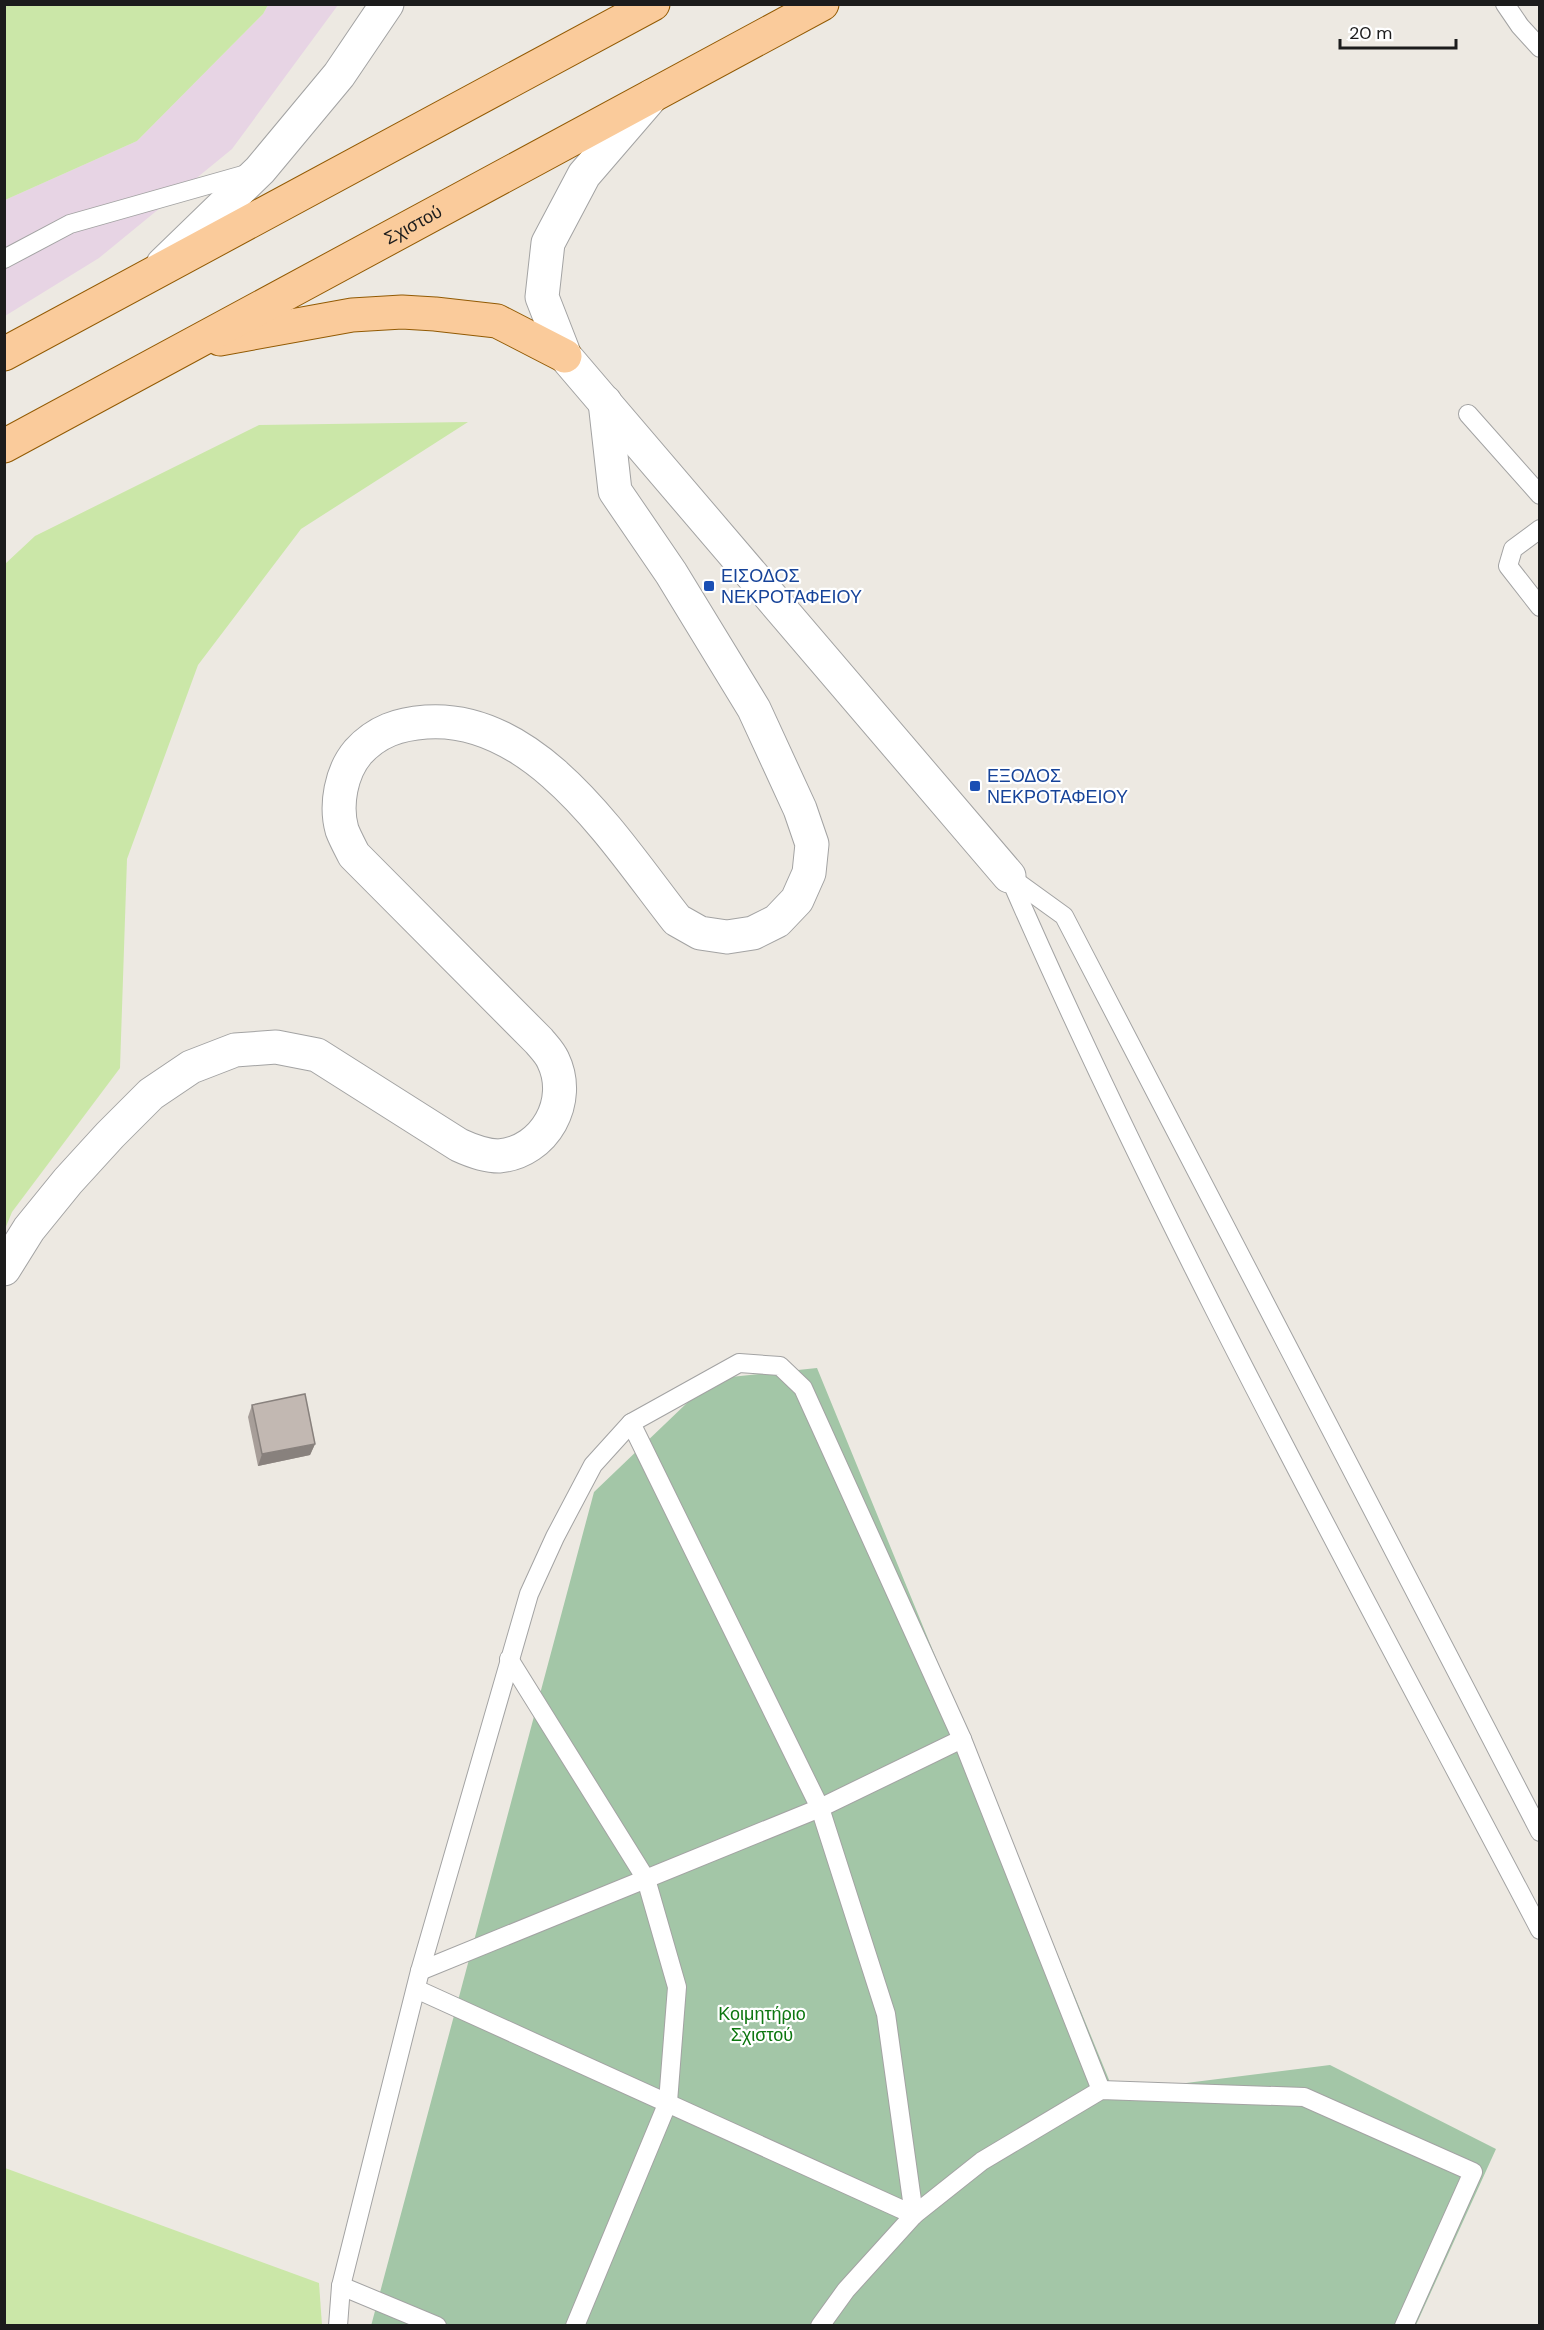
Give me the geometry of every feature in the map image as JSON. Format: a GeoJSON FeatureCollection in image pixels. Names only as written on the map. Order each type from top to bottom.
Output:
{"type":"FeatureCollection","features":[{"type":"Feature","properties":{"kind":"main road"},"geometry":{"type":"LineString","coordinates":[[4,354],[653,4]]}},
{"type":"Feature","properties":{"kind":"main road","name":"Σχιστού"},"geometry":{"type":"LineString","coordinates":[[4,446],[822,4]]}},
{"type":"Feature","properties":{"kind":"main road"},"geometry":{"type":"LineString","coordinates":[[189,345],[352,315],[402,312],[496,321],[565,356]]}},
{"type":"Feature","properties":{"kind":"street"},"geometry":{"type":"LineString","coordinates":[[151,276],[260,170],[339,75],[387,4]]}},
{"type":"Feature","properties":{"kind":"street"},"geometry":{"type":"LineString","coordinates":[[653,95],[584,175],[548,243],[542,297],[565,356],[1009,876]]}},
{"type":"Feature","properties":{"kind":"street"},"geometry":{"type":"LineString","coordinates":[[4,1269],[29,1229],[68,1181],[151,1094],[191,1067],[235,1050],[276,1047],[317,1055],[459,1145],[478,1153],[498,1156],[518,1152],[536,1142],[551,1124],[559,1103],[560,1081],[553,1059],[539,1041],[354,855],[342,830],[339,804],[344,777],[357,753],[377,735],[404,724],[460,723],[522,749],[571,787],[676,920],[700,933],[727,938],[753,933],[777,921],[797,900],[809,873],[812,844],[800,809],[754,709],[671,573],[615,491],[605,402]]}},
{"type":"Feature","properties":{"kind":"lane"},"geometry":{"type":"LineString","coordinates":[[1505,4],[1539,48]]}},
{"type":"Feature","properties":{"kind":"lane"},"geometry":{"type":"LineString","coordinates":[[4,259],[70,224],[260,170]]}},
{"type":"Feature","properties":{"kind":"lane"},"geometry":{"type":"LineString","coordinates":[[1468,414],[1539,495]]}},
{"type":"Feature","properties":{"kind":"lane"},"geometry":{"type":"LineString","coordinates":[[1539,529],[1514,549],[1509,566],[1539,607]]}},
{"type":"Feature","properties":{"kind":"lane"},"geometry":{"type":"LineString","coordinates":[[1009,876],[1064,916],[1539,1832]]}},
{"type":"Feature","properties":{"kind":"lane"},"geometry":{"type":"LineString","coordinates":[[1009,876],[1040,947],[1200,1284],[1539,1930]]}},
{"type":"Feature","properties":{"kind":"lane"},"geometry":{"type":"LineString","coordinates":[[338,2325],[341,2286],[418,1980],[529,1594],[555,1537],[593,1465],[631,1423],[739,1363],[780,1366],[803,1388],[962,1738],[1101,2090]]}},
{"type":"Feature","properties":{"kind":"lane"},"geometry":{"type":"LineString","coordinates":[[631,1423],[820,1808],[886,2014],[914,2215]]}},
{"type":"Feature","properties":{"kind":"lane"},"geometry":{"type":"LineString","coordinates":[[510,1659],[646,1880],[677,1987],[668,2102],[575,2325]]}},
{"type":"Feature","properties":{"kind":"lane"},"geometry":{"type":"LineString","coordinates":[[418,1980],[646,1880],[820,1808],[962,1738]]}},
{"type":"Feature","properties":{"kind":"lane"},"geometry":{"type":"LineString","coordinates":[[418,1980],[668,2102],[914,2215]]}},
{"type":"Feature","properties":{"kind":"lane"},"geometry":{"type":"LineString","coordinates":[[820,2325],[853,2282],[914,2215],[982,2161],[1101,2090],[1304,2097],[1473,2172],[1404,2325]]}},
{"type":"Feature","properties":{"kind":"lane"},"geometry":{"type":"LineString","coordinates":[[341,2286],[437,2325]]}},
{"type":"Feature","properties":{"kind":"shaded area"},"geometry":{"type":"Polygon","coordinates":[[[268,5],[338,5],[232,149],[99,258],[5,316],[5,200],[137,141],[263,14],[268,5]]]}},
{"type":"Feature","properties":{"kind":"green space"},"geometry":{"type":"Polygon","coordinates":[[[4,5],[268,5],[263,14],[137,141],[5,200],[4,5]]]}},
{"type":"Feature","properties":{"kind":"green space"},"geometry":{"type":"Polygon","coordinates":[[[468,422],[301,529],[198,665],[127,859],[120,1068],[12,1212],[5,1229],[5,564],[35,536],[259,425],[468,422]]]}},
{"type":"Feature","properties":{"kind":"green space","name":"Κοιμητήριο Σχιστού"},"geometry":{"type":"Polygon","coordinates":[[[817,1368],[1114,2092],[1330,2065],[1496,2149],[1416,2325],[371,2326],[594,1492],[712,1379],[817,1368]]]}},
{"type":"Feature","properties":{"kind":"green space"},"geometry":{"type":"Polygon","coordinates":[[[5,2168],[319,2283],[322,2325],[5,2325],[5,2168]]]}},
{"type":"Feature","properties":{"kind":"building"},"geometry":{"type":"Polygon","coordinates":[[[305,1394],[315,1444],[262,1454],[252,1405],[305,1394]]]}},
{"type":"Feature","properties":{"kind":"place","name":"ΕΙΣΟΔΟΣ ΝΕΚΡΟΤΑΦΕΙΟΥ"},"geometry":{"type":"Point","coordinates":[709,586]}},
{"type":"Feature","properties":{"kind":"place","name":"ΕΞΟΔΟΣ ΝΕΚΡΟΤΑΦΕΙΟΥ"},"geometry":{"type":"Point","coordinates":[975,786]}}]}
